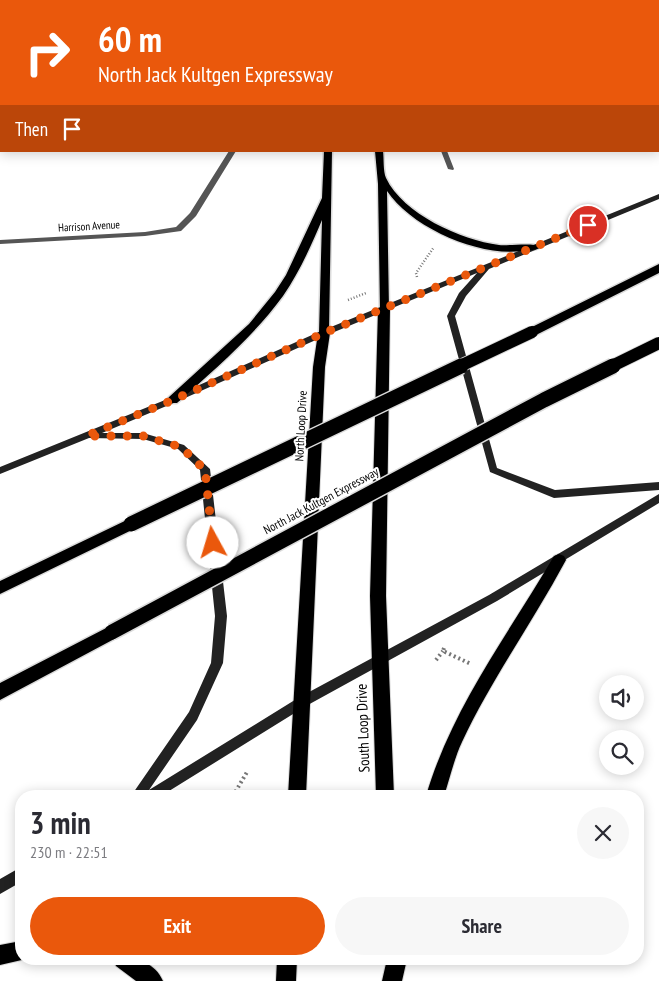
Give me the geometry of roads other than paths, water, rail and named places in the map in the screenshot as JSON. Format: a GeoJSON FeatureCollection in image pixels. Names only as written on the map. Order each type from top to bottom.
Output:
{"type":"FeatureCollection","features":[{"type":"Feature","properties":{"kind":"highway"},"geometry":{"type":"LineString","coordinates":[[0,588],[205,486],[532,332],[659,268]]}},
{"type":"Feature","properties":{"kind":"highway"},"geometry":{"type":"LineString","coordinates":[[381,659],[378,596],[384,309]]}},
{"type":"Feature","properties":{"kind":"highway","name":"North Loop Drive"},"geometry":{"type":"LineString","coordinates":[[302,702],[318,377],[324,333]]}},
{"type":"Feature","properties":{"kind":"highway","name":"North Jack Kultgen Expressway"},"geometry":{"type":"LineString","coordinates":[[0,692],[544,400],[659,343]]}},
{"type":"Feature","properties":{"kind":"highway"},"geometry":{"type":"LineString","coordinates":[[436,790],[453,742],[490,672],[529,613],[558,560]]}},
{"type":"Feature","properties":{"kind":"highway","name":"South Loop Drive"},"geometry":{"type":"LineString","coordinates":[[381,659],[384,790]]}},
{"type":"Feature","properties":{"kind":"highway"},"geometry":{"type":"LineString","coordinates":[[297,790],[302,702]]}},
{"type":"Feature","properties":{"kind":"highway"},"geometry":{"type":"LineString","coordinates":[[0,955],[15,952]]}},
{"type":"Feature","properties":{"kind":"highway"},"geometry":{"type":"LineString","coordinates":[[131,965],[153,981]]}},
{"type":"Feature","properties":{"kind":"highway"},"geometry":{"type":"LineString","coordinates":[[286,981],[287,965]]}},
{"type":"Feature","properties":{"kind":"highway"},"geometry":{"type":"LineString","coordinates":[[390,965],[391,981]]}},
{"type":"Feature","properties":{"kind":"highway"},"geometry":{"type":"LineString","coordinates":[[391,981],[395,965]]}},
{"type":"Feature","properties":{"kind":"main road","name":"North Loop Drive"},"geometry":{"type":"LineString","coordinates":[[324,333],[328,152]]}},
{"type":"Feature","properties":{"kind":"main road"},"geometry":{"type":"LineString","coordinates":[[379,152],[384,309]]}},
{"type":"Feature","properties":{"kind":"main road"},"geometry":{"type":"LineString","coordinates":[[381,177],[398,200],[421,218],[459,237],[480,244],[511,249],[535,247]]}},
{"type":"Feature","properties":{"kind":"main road"},"geometry":{"type":"LineString","coordinates":[[0,471],[173,400],[324,333],[659,196]]}},
{"type":"Feature","properties":{"kind":"main road"},"geometry":{"type":"LineString","coordinates":[[173,400],[230,350],[267,308],[291,275],[327,198]]}},
{"type":"Feature","properties":{"kind":"main road"},"geometry":{"type":"LineString","coordinates":[[488,266],[462,295],[451,316],[494,470],[554,494],[659,486]]}},
{"type":"Feature","properties":{"kind":"main road"},"geometry":{"type":"LineString","coordinates":[[86,436],[143,436],[181,447],[205,470],[221,616],[218,663],[193,716],[141,790]]}},
{"type":"Feature","properties":{"kind":"main road"},"geometry":{"type":"LineString","coordinates":[[160,790],[302,702],[493,598],[659,498]]}},
{"type":"Feature","properties":{"kind":"main road"},"geometry":{"type":"LineString","coordinates":[[0,887],[15,878]]}},
{"type":"Feature","properties":{"kind":"street","name":"Harrison Avenue"},"geometry":{"type":"LineString","coordinates":[[0,242],[145,234],[178,229],[193,214],[232,152]]}},
{"type":"Feature","properties":{"kind":"street"},"geometry":{"type":"LineString","coordinates":[[444,152],[451,169]]}}]}
